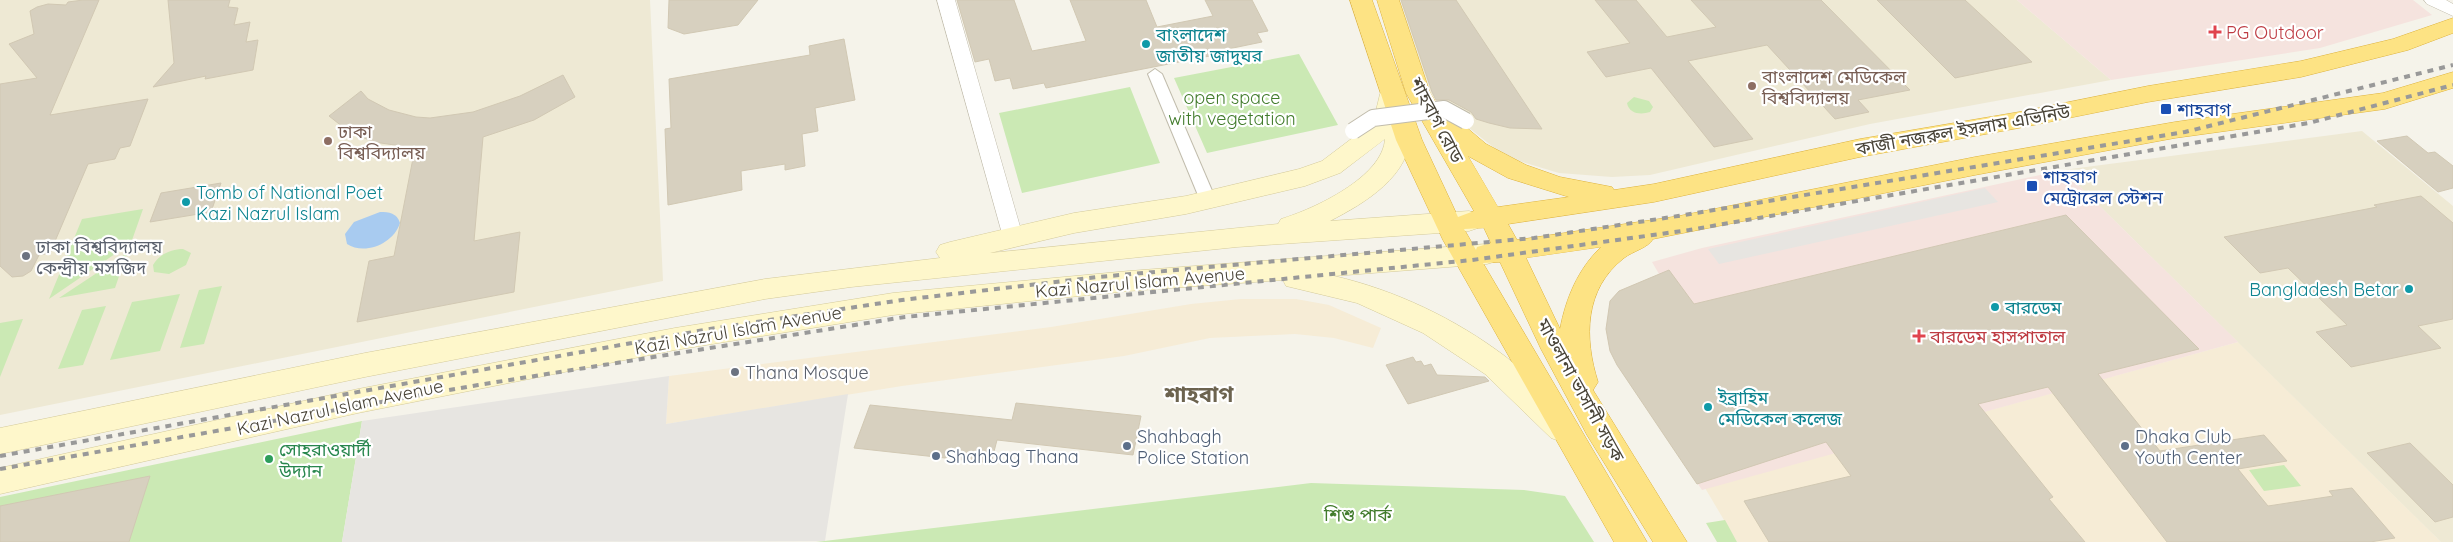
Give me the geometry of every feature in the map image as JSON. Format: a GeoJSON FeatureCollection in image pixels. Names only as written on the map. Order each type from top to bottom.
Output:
{"type":"FeatureCollection","features":[{"type":"Feature","properties":{"kind":"highway","name":"শাহবাগ রোড"},"geometry":{"type":"LineString","coordinates":[[1360,0],[1410,140],[1478,237]]}},
{"type":"Feature","properties":{"kind":"highway","name":"শাহবাগ রোড"},"geometry":{"type":"LineString","coordinates":[[1388,0],[1418,93],[1478,237]]}},
{"type":"Feature","properties":{"kind":"highway","name":"কাজী নজরুল ইসলাম এভিনিউ"},"geometry":{"type":"LineString","coordinates":[[1478,237],[1654,193],[1860,148],[2019,120],[2148,94],[2301,69],[2400,45],[2453,25]]}},
{"type":"Feature","properties":{"kind":"highway"},"geometry":{"type":"LineString","coordinates":[[1598,426],[1577,363],[1574,329],[1585,288],[1598,265],[1616,250],[1636,239],[1679,226],[1975,166],[2175,130],[2385,101],[2453,80]]}},
{"type":"Feature","properties":{"kind":"highway"},"geometry":{"type":"LineString","coordinates":[[1418,93],[1446,125],[1469,145],[1518,170],[1568,187],[1592,191],[1654,193]]}},
{"type":"Feature","properties":{"kind":"highway"},"geometry":{"type":"LineString","coordinates":[[1478,237],[1679,226]]}},
{"type":"Feature","properties":{"kind":"highway","name":"মাওলানা ভাসানী সড়ক"},"geometry":{"type":"LineString","coordinates":[[1478,237],[1555,349],[1598,426],[1671,542]]}},
{"type":"Feature","properties":{"kind":"highway","name":"মাওলানা ভাসানী সড়ক"},"geometry":{"type":"LineString","coordinates":[[1478,237],[1565,432],[1631,542]]}},
{"type":"Feature","properties":{"kind":"main road"},"geometry":{"type":"LineString","coordinates":[[851,277],[1074,222],[1208,200],[1297,180],[1330,167],[1376,133],[1386,121],[1392,94]]}},
{"type":"Feature","properties":{"kind":"main road"},"geometry":{"type":"LineString","coordinates":[[1237,237],[1298,224],[1341,204],[1373,181],[1394,157],[1400,129],[1392,94]]}},
{"type":"Feature","properties":{"kind":"main road","name":"Kazi Nazrul Islam Avenue"},"geometry":{"type":"LineString","coordinates":[[0,441],[365,365],[766,288],[851,277],[1237,237],[1478,237]]}},
{"type":"Feature","properties":{"kind":"main road","name":"Kazi Nazrul Islam Avenue"},"geometry":{"type":"LineString","coordinates":[[0,481],[342,405],[721,332],[893,304],[1139,280],[1248,274],[1478,237]]}},
{"type":"Feature","properties":{"kind":"main road"},"geometry":{"type":"LineString","coordinates":[[1248,274],[1321,282],[1365,295],[1407,311],[1453,337],[1501,369],[1565,432]]}},
{"type":"Feature","properties":{"kind":"street"},"geometry":{"type":"LineString","coordinates":[[946,0],[1013,237]]}},
{"type":"Feature","properties":{"kind":"street"},"geometry":{"type":"LineString","coordinates":[[2433,0],[2453,11]]}},
{"type":"Feature","properties":{"kind":"street"},"geometry":{"type":"LineString","coordinates":[[1154,74],[1208,200]]}},
{"type":"Feature","properties":{"kind":"street"},"geometry":{"type":"LineString","coordinates":[[1353,131],[1372,118],[1444,110],[1466,121]]}},
{"type":"Feature","properties":{"kind":"shaded area","name":"ঢাকা বিশ্ববিদ্যালয়"},"geometry":{"type":"Polygon","coordinates":[[[0,0],[650,0],[663,281],[0,415],[0,0]]]}},
{"type":"Feature","properties":{"kind":"shaded area","name":"বাংলাদেশ মেডিকেল বিশ্ববিদ্যালয়"},"geometry":{"type":"Polygon","coordinates":[[[1396,0],[2017,0],[2111,80],[1870,124],[1650,175],[1612,177],[1559,173],[1506,157],[1441,106],[1428,92],[1396,0]]]}},
{"type":"Feature","properties":{"kind":"shaded area","name":"PG Outdoor"},"geometry":{"type":"Polygon","coordinates":[[[2017,0],[2413,0],[2432,15],[2320,48],[2111,80],[2017,0]]]}},
{"type":"Feature","properties":{"kind":"shaded area"},"geometry":{"type":"Polygon","coordinates":[[[2362,131],[2453,206],[2453,542],[2441,542],[2063,170],[2362,131]]]}},
{"type":"Feature","properties":{"kind":"shaded area","name":"বারডেম হাসপাতাল"},"geometry":{"type":"Polygon","coordinates":[[[2063,170],[2238,342],[1702,490],[1617,365],[1610,351],[1606,329],[1610,301],[1619,291],[1659,274],[1652,262],[1702,248],[2063,170]]]}},
{"type":"Feature","properties":{"kind":"shaded area"},"geometry":{"type":"Polygon","coordinates":[[[1985,188],[1998,202],[1719,264],[1708,249],[1985,188]]]}},
{"type":"Feature","properties":{"kind":"shaded area"},"geometry":{"type":"Polygon","coordinates":[[[1241,299],[1296,299],[1329,305],[1381,328],[1373,348],[1334,338],[1295,334],[1210,338],[1124,356],[902,386],[666,424],[669,376],[1051,327],[1191,304],[1241,299]]]}},
{"type":"Feature","properties":{"kind":"shaded area"},"geometry":{"type":"Polygon","coordinates":[[[2238,342],[2441,542],[1737,542],[1705,488],[2238,342]]]}},
{"type":"Feature","properties":{"kind":"shaded area"},"geometry":{"type":"Polygon","coordinates":[[[669,376],[666,424],[848,394],[825,541],[342,542],[362,421],[669,376]]]}},
{"type":"Feature","properties":{"kind":"green space","name":"open space with vegetation"},"geometry":{"type":"Polygon","coordinates":[[[1299,54],[1338,125],[1207,153],[1174,78],[1299,54]]]}},
{"type":"Feature","properties":{"kind":"green space"},"geometry":{"type":"Polygon","coordinates":[[[1130,87],[1160,163],[1022,193],[999,113],[1130,87]]]}},
{"type":"Feature","properties":{"kind":"green space"},"geometry":{"type":"Polygon","coordinates":[[[1634,97],[1649,101],[1653,107],[1650,112],[1639,113],[1630,109],[1627,103],[1634,97]]]}},
{"type":"Feature","properties":{"kind":"green space"},"geometry":{"type":"Polygon","coordinates":[[[143,209],[131,243],[49,299],[82,219],[143,209]]]}},
{"type":"Feature","properties":{"kind":"green space"},"geometry":{"type":"Polygon","coordinates":[[[183,249],[191,253],[186,265],[169,274],[154,272],[153,265],[162,255],[170,251],[183,249]]]}},
{"type":"Feature","properties":{"kind":"green space"},"geometry":{"type":"Polygon","coordinates":[[[127,253],[115,288],[59,298],[127,253]]]}},
{"type":"Feature","properties":{"kind":"green space"},"geometry":{"type":"Polygon","coordinates":[[[222,286],[204,344],[180,348],[199,290],[222,286]]]}},
{"type":"Feature","properties":{"kind":"green space"},"geometry":{"type":"Polygon","coordinates":[[[180,294],[160,351],[110,360],[132,302],[180,294]]]}},
{"type":"Feature","properties":{"kind":"green space"},"geometry":{"type":"Polygon","coordinates":[[[106,306],[83,365],[58,369],[82,310],[106,306]]]}},
{"type":"Feature","properties":{"kind":"green space"},"geometry":{"type":"Polygon","coordinates":[[[23,319],[0,377],[0,323],[23,319]]]}},
{"type":"Feature","properties":{"kind":"green space","name":"সোহরাওয়ার্দী উদ্যান"},"geometry":{"type":"Polygon","coordinates":[[[362,421],[342,542],[0,542],[0,497],[362,421]]]}},
{"type":"Feature","properties":{"kind":"green space"},"geometry":{"type":"Polygon","coordinates":[[[2284,465],[2301,486],[2264,491],[2249,470],[2284,465]]]}},
{"type":"Feature","properties":{"kind":"green space","name":"শিশু পার্ক"},"geometry":{"type":"Polygon","coordinates":[[[1311,483],[1524,490],[1565,496],[1594,542],[816,542],[1311,483]]]}},
{"type":"Feature","properties":{"kind":"green space"},"geometry":{"type":"Polygon","coordinates":[[[1725,520],[1737,542],[1717,542],[1706,523],[1725,520]]]}},
{"type":"Feature","properties":{"kind":"water"},"geometry":{"type":"Polygon","coordinates":[[[380,212],[392,214],[399,220],[400,223],[397,230],[392,236],[378,246],[370,248],[362,249],[347,244],[345,234],[354,222],[380,212]]]}},
{"type":"Feature","properties":{"kind":"building"},"geometry":{"type":"Polygon","coordinates":[[[99,0],[50,115],[148,99],[130,146],[120,148],[115,159],[88,164],[50,253],[39,255],[31,271],[23,276],[12,277],[0,266],[0,84],[37,78],[9,44],[34,34],[30,11],[48,4],[66,5],[68,2],[99,0]]]}},
{"type":"Feature","properties":{"kind":"building"},"geometry":{"type":"Polygon","coordinates":[[[168,0],[230,0],[228,7],[238,8],[234,25],[250,22],[246,42],[258,40],[253,70],[205,79],[206,76],[153,87],[174,63],[168,0]]]}},
{"type":"Feature","properties":{"kind":"building"},"geometry":{"type":"Polygon","coordinates":[[[669,0],[758,0],[738,25],[684,34],[668,28],[669,0]]]}},
{"type":"Feature","properties":{"kind":"building","name":"বাংলাদেশ জাতীয় জাদুঘর"},"geometry":{"type":"Polygon","coordinates":[[[957,0],[1014,0],[1032,51],[1086,41],[1070,0],[1146,0],[1157,27],[1213,16],[1205,0],[1252,0],[1268,31],[1257,33],[1262,42],[1228,49],[1230,52],[1046,88],[1044,83],[1013,89],[1010,78],[995,81],[989,59],[975,62],[957,0]]]}},
{"type":"Feature","properties":{"kind":"building"},"geometry":{"type":"Polygon","coordinates":[[[1401,0],[1456,0],[1542,129],[1510,128],[1489,123],[1476,119],[1471,112],[1449,100],[1436,100],[1401,0]]]}},
{"type":"Feature","properties":{"kind":"building"},"geometry":{"type":"Polygon","coordinates":[[[1595,0],[1636,0],[1667,37],[1716,27],[1691,0],[1821,0],[1910,90],[1858,100],[1869,112],[1835,119],[1767,45],[1688,61],[1753,139],[1714,147],[1651,68],[1606,77],[1587,52],[1630,43],[1595,0]]]}},
{"type":"Feature","properties":{"kind":"building"},"geometry":{"type":"Polygon","coordinates":[[[1877,0],[1965,0],[2032,62],[1955,78],[1877,0]]]}},
{"type":"Feature","properties":{"kind":"building"},"geometry":{"type":"Polygon","coordinates":[[[844,39],[855,100],[815,108],[818,131],[802,134],[805,166],[785,170],[785,164],[741,171],[742,190],[668,205],[665,129],[671,128],[669,79],[810,55],[809,46],[844,39]]]}},
{"type":"Feature","properties":{"kind":"building"},"geometry":{"type":"Polygon","coordinates":[[[563,75],[575,97],[534,120],[483,137],[474,241],[520,232],[514,292],[357,322],[369,261],[394,256],[415,148],[374,142],[348,131],[329,116],[361,91],[368,99],[389,110],[416,117],[430,118],[473,112],[520,96],[563,75]]]}},
{"type":"Feature","properties":{"kind":"building"},"geometry":{"type":"Polygon","coordinates":[[[2407,136],[2428,153],[2435,152],[2453,166],[2453,188],[2438,192],[2377,141],[2407,136]]]}},
{"type":"Feature","properties":{"kind":"building","name":"Tomb of National Poet Kazi Nazrul Islam"},"geometry":{"type":"Polygon","coordinates":[[[221,183],[211,212],[150,222],[161,193],[221,183]]]}},
{"type":"Feature","properties":{"kind":"building","name":"Bangladesh Betar"},"geometry":{"type":"Polygon","coordinates":[[[2421,196],[2453,223],[2453,319],[2418,326],[2441,348],[2351,367],[2316,332],[2347,325],[2288,268],[2260,273],[2224,237],[2377,207],[2374,205],[2421,196]]]}},
{"type":"Feature","properties":{"kind":"building","name":"বারডেম হাসপাতাল"},"geometry":{"type":"Polygon","coordinates":[[[2066,215],[2199,349],[2098,374],[2160,451],[2264,435],[2287,461],[2238,469],[2268,506],[2333,496],[2329,491],[2352,488],[2395,538],[2370,542],[2167,542],[2048,387],[1978,404],[2053,497],[2049,499],[2085,542],[1769,542],[1744,501],[1851,476],[1826,442],[1697,484],[1617,365],[1610,351],[1606,329],[1610,301],[1619,291],[1669,270],[1694,304],[2066,215]]]}},
{"type":"Feature","properties":{"kind":"building"},"geometry":{"type":"Polygon","coordinates":[[[1413,357],[1416,362],[1421,361],[1424,366],[1431,364],[1437,375],[1485,377],[1489,381],[1408,404],[1386,365],[1413,357]]]}},
{"type":"Feature","properties":{"kind":"building"},"geometry":{"type":"Polygon","coordinates":[[[1016,403],[1141,416],[1133,455],[997,440],[991,463],[854,448],[870,405],[1012,420],[1016,403]]]}},
{"type":"Feature","properties":{"kind":"building"},"geometry":{"type":"Polygon","coordinates":[[[2410,443],[2453,485],[2453,517],[2435,522],[2367,453],[2410,443]]]}},
{"type":"Feature","properties":{"kind":"building"},"geometry":{"type":"Polygon","coordinates":[[[150,476],[129,542],[0,542],[0,506],[150,476]]]}},
{"type":"Feature","properties":{"kind":"railway"},"geometry":{"type":"LineString","coordinates":[[0,456],[710,329],[902,300],[1098,277],[1534,238],[1678,216],[2185,132],[2453,65]]}},
{"type":"Feature","properties":{"kind":"railway"},"geometry":{"type":"LineString","coordinates":[[0,469],[478,385],[905,317],[1472,260],[1689,230],[2309,123],[2453,85]]}},
{"type":"Feature","properties":{"kind":"place","name":"PG Outdoor"},"geometry":{"type":"Point","coordinates":[2215,32]}},
{"type":"Feature","properties":{"kind":"place","name":"বাংলাদেশ জাতীয় জাদুঘর"},"geometry":{"type":"Point","coordinates":[1146,44]}},
{"type":"Feature","properties":{"kind":"place","name":"বাংলাদেশ মেডিকেল বিশ্ববিদ্যালয়"},"geometry":{"type":"Point","coordinates":[1752,86]}},
{"type":"Feature","properties":{"kind":"place","name":"শাহবাগ"},"geometry":{"type":"Point","coordinates":[2166,109]}},
{"type":"Feature","properties":{"kind":"place","name":"ঢাকা বিশ্ববিদ্যালয়"},"geometry":{"type":"Point","coordinates":[328,141]}},
{"type":"Feature","properties":{"kind":"place","name":"শাহবাগ মেট্রোরেল স্টেশন"},"geometry":{"type":"Point","coordinates":[2032,186]}},
{"type":"Feature","properties":{"kind":"place","name":"Tomb of National Poet Kazi Nazrul Islam"},"geometry":{"type":"Point","coordinates":[186,202]}},
{"type":"Feature","properties":{"kind":"place","name":"ঢাকা বিশ্ববিদ্যালয় কেন্দ্রীয় মসজিদ"},"geometry":{"type":"Point","coordinates":[26,256]}},
{"type":"Feature","properties":{"kind":"place","name":"Bangladesh Betar"},"geometry":{"type":"Point","coordinates":[2409,289]}},
{"type":"Feature","properties":{"kind":"place","name":"বারডেম"},"geometry":{"type":"Point","coordinates":[1995,307]}},
{"type":"Feature","properties":{"kind":"place","name":"বারডেম হাসপাতাল"},"geometry":{"type":"Point","coordinates":[1919,336]}},
{"type":"Feature","properties":{"kind":"place","name":"Thana Mosque"},"geometry":{"type":"Point","coordinates":[735,372]}},
{"type":"Feature","properties":{"kind":"place","name":"ইব্রাহিম মেডিকেল কলেজ"},"geometry":{"type":"Point","coordinates":[1708,407]}},
{"type":"Feature","properties":{"kind":"place","name":"Shahbagh Police Station"},"geometry":{"type":"Point","coordinates":[1127,446]}},
{"type":"Feature","properties":{"kind":"place","name":"Dhaka Club Youth Center"},"geometry":{"type":"Point","coordinates":[2125,446]}},
{"type":"Feature","properties":{"kind":"place","name":"Shahbag Thana"},"geometry":{"type":"Point","coordinates":[936,456]}},
{"type":"Feature","properties":{"kind":"place","name":"সোহরাওয়ার্দী উদ্যান"},"geometry":{"type":"Point","coordinates":[269,459]}},
{"type":"Feature","properties":{"kind":"district","name":"শাহবাগ"},"geometry":{"type":"Point","coordinates":[1199,394]}}]}
